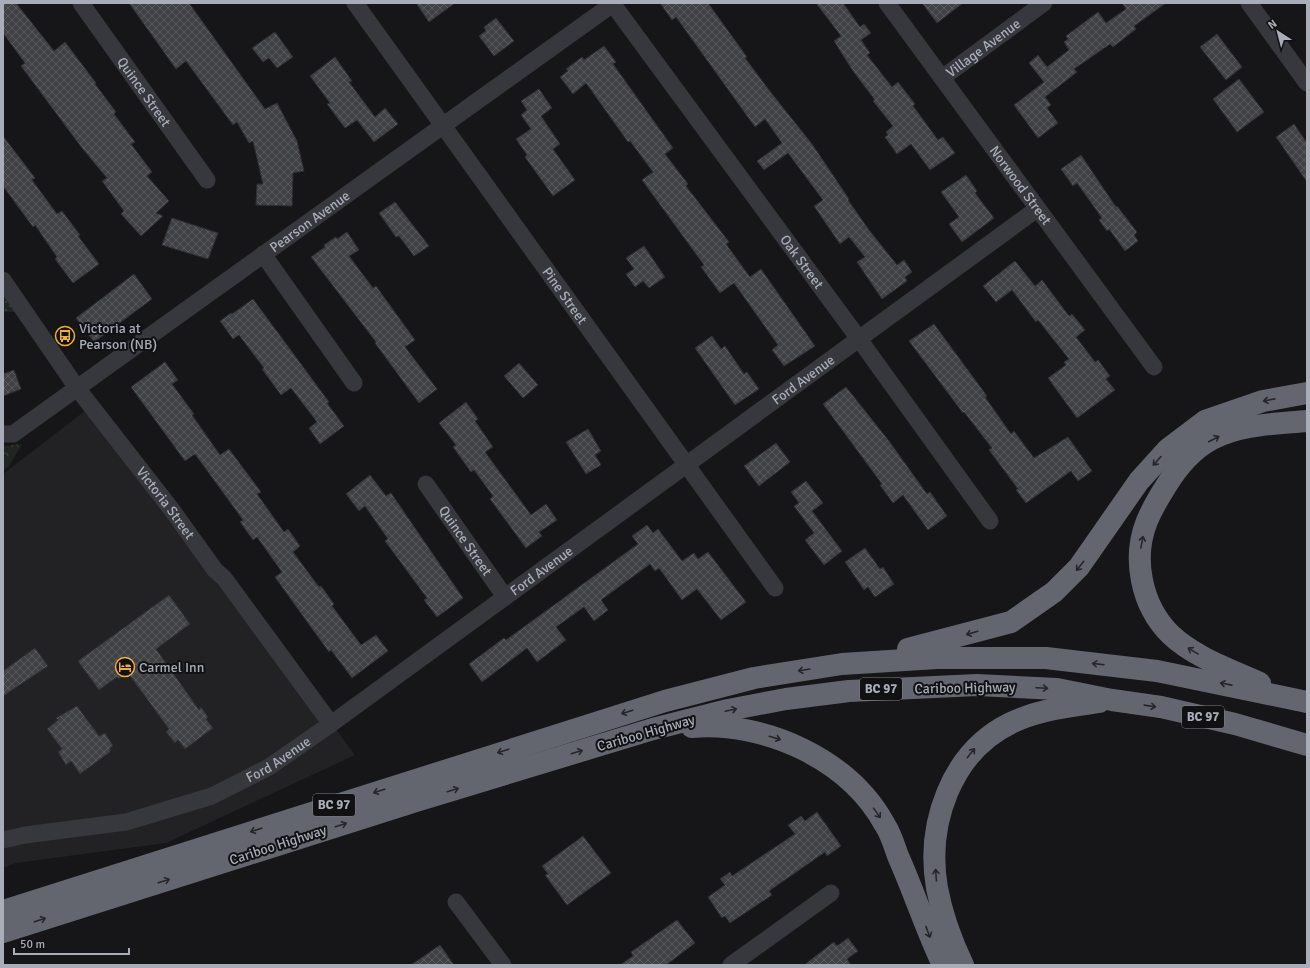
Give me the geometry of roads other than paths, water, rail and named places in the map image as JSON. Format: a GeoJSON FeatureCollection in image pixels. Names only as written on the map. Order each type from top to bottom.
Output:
{"type":"FeatureCollection","features":[{"type":"Feature","properties":{"kind":"highway"},"geometry":{"type":"LineString","coordinates":[[842,664],[943,642],[1011,622],[1054,592],[1079,567],[1139,481],[1168,449],[1205,421],[1263,402],[1307,393]]}},
{"type":"Feature","properties":{"kind":"highway"},"geometry":{"type":"LineString","coordinates":[[1300,700],[1192,652],[1169,633],[1155,615],[1144,593],[1139,570],[1140,544],[1147,521],[1175,472],[1192,454],[1211,440],[1235,429],[1258,424],[1302,423]]}},
{"type":"Feature","properties":{"kind":"highway","name":"Cariboo Highway"},"geometry":{"type":"LineString","coordinates":[[7,908],[664,701],[754,678],[842,664],[937,658],[1046,658],[1156,671],[1300,700]]}},
{"type":"Feature","properties":{"kind":"highway","name":"Cariboo Highway"},"geometry":{"type":"LineString","coordinates":[[3,932],[416,801],[653,729],[728,710],[786,699],[849,691],[977,685],[1057,689],[1112,700],[1161,707],[1234,724],[1307,745]]}},
{"type":"Feature","properties":{"kind":"highway"},"geometry":{"type":"LineString","coordinates":[[963,965],[950,939],[937,886],[935,855],[939,817],[950,784],[978,745],[1011,723],[1050,709],[1112,700]]}},
{"type":"Feature","properties":{"kind":"highway"},"geometry":{"type":"LineString","coordinates":[[653,729],[698,726],[742,729],[778,738],[808,751],[839,773],[866,798],[885,825],[943,965]]}},
{"type":"Feature","properties":{"kind":"street","name":"Quince Street"},"geometry":{"type":"LineString","coordinates":[[81,3],[207,180]]}},
{"type":"Feature","properties":{"kind":"street","name":"Pine Street"},"geometry":{"type":"LineString","coordinates":[[355,3],[688,464],[775,588]]}},
{"type":"Feature","properties":{"kind":"street","name":"Pearson Avenue"},"geometry":{"type":"LineString","coordinates":[[3,434],[14,434],[613,3]]}},
{"type":"Feature","properties":{"kind":"street","name":"Oak Street"},"geometry":{"type":"LineString","coordinates":[[613,3],[990,521]]}},
{"type":"Feature","properties":{"kind":"street","name":"Norwood Street"},"geometry":{"type":"LineString","coordinates":[[887,3],[1154,367]]}},
{"type":"Feature","properties":{"kind":"street","name":"Village Avenue"},"geometry":{"type":"LineString","coordinates":[[942,78],[1044,3]]}},
{"type":"Feature","properties":{"kind":"street"},"geometry":{"type":"LineString","coordinates":[[1249,3],[1307,83]]}},
{"type":"Feature","properties":{"kind":"street","name":"Ford Avenue"},"geometry":{"type":"LineString","coordinates":[[3,840],[25,835],[126,822],[212,796],[269,768],[332,724],[1037,209]]}},
{"type":"Feature","properties":{"kind":"street"},"geometry":{"type":"LineString","coordinates":[[263,254],[354,383]]}},
{"type":"Feature","properties":{"kind":"street","name":"Victoria Street"},"geometry":{"type":"LineString","coordinates":[[3,280],[77,388],[172,510],[215,570],[224,578],[332,724]]}},
{"type":"Feature","properties":{"kind":"street","name":"Quince Street"},"geometry":{"type":"LineString","coordinates":[[426,484],[505,597]]}},
{"type":"Feature","properties":{"kind":"street"},"geometry":{"type":"LineString","coordinates":[[731,965],[831,893]]}},
{"type":"Feature","properties":{"kind":"street"},"geometry":{"type":"LineString","coordinates":[[456,902],[503,965]]}},
{"type":"Feature","properties":{"kind":"place","name":"Victoria at Pearson (NB)"},"geometry":{"type":"Point","coordinates":[65,336]}},
{"type":"Feature","properties":{"kind":"place","name":"Carmel Inn"},"geometry":{"type":"Point","coordinates":[125,667]}}]}
